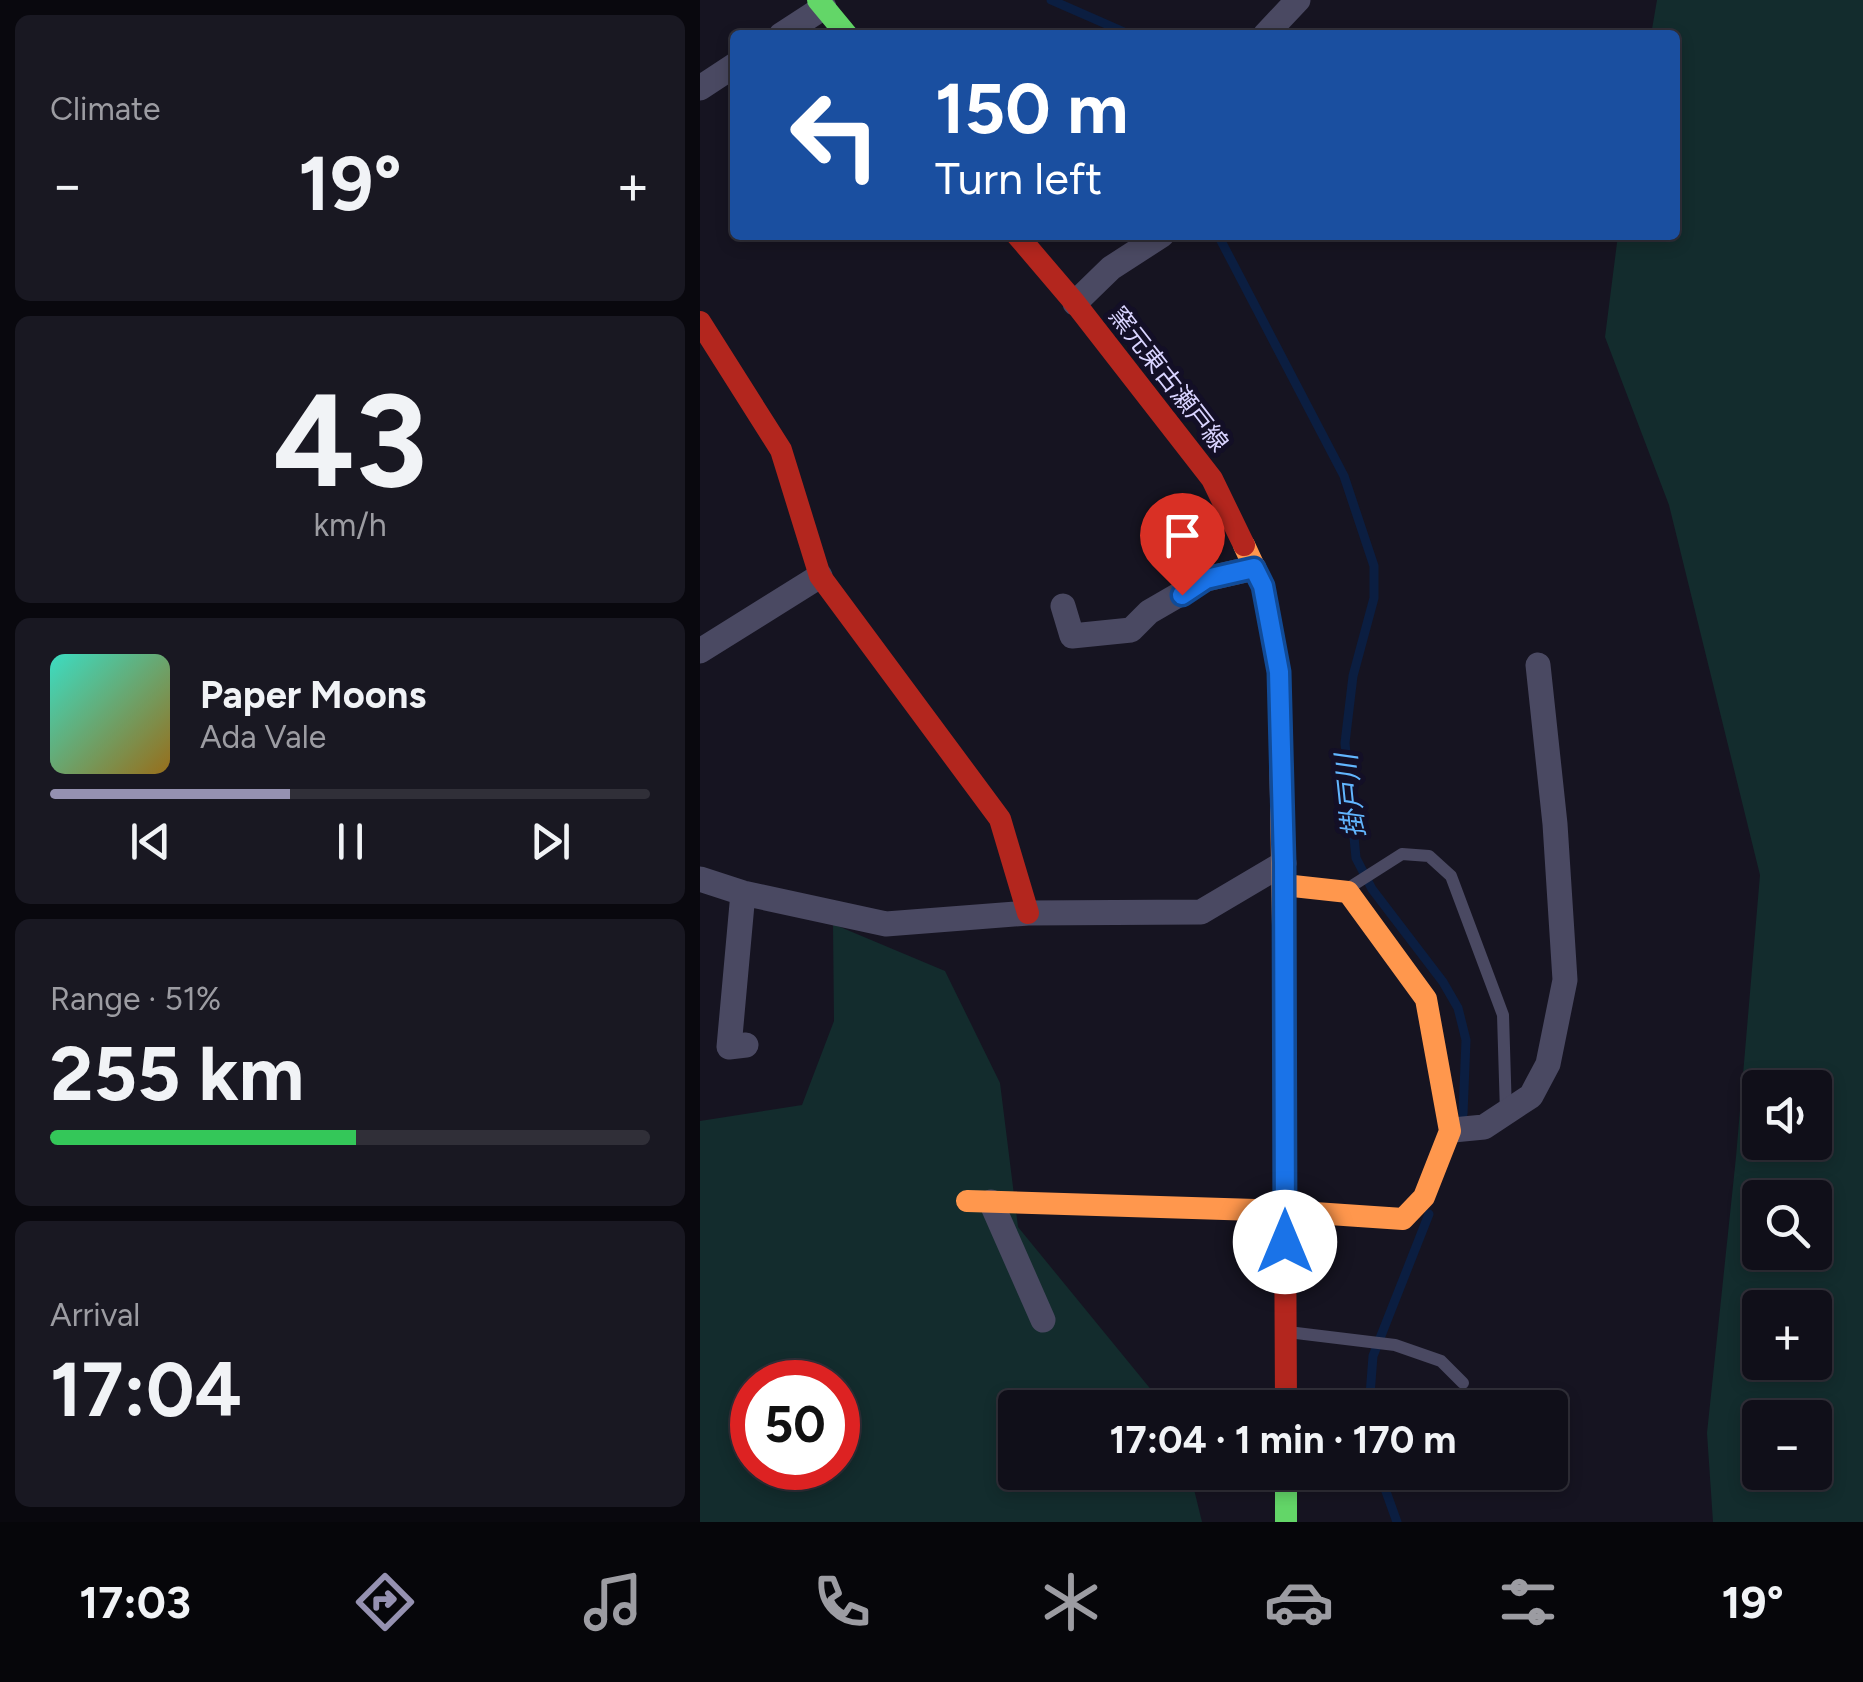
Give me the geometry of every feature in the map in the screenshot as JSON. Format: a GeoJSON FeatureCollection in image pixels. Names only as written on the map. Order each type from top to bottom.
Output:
{"type":"FeatureCollection","features":[{"type":"Feature","properties":{"kind":"street"},"geometry":{"type":"LineString","coordinates":[[1271,30],[1298,0]]}},
{"type":"Feature","properties":{"kind":"street"},"geometry":{"type":"LineString","coordinates":[[787,30],[821,4],[844,30]]}},
{"type":"Feature","properties":{"kind":"street"},"geometry":{"type":"LineString","coordinates":[[700,88],[730,68]]}},
{"type":"Feature","properties":{"kind":"street","name":"窯元東古瀬戸線"},"geometry":{"type":"LineString","coordinates":[[1021,240],[1212,479],[1263,586],[1279,672],[1284,874],[1286,1390]]}},
{"type":"Feature","properties":{"kind":"street"},"geometry":{"type":"LineString","coordinates":[[1075,303],[1111,268],[1154,240]]}},
{"type":"Feature","properties":{"kind":"street"},"geometry":{"type":"LineString","coordinates":[[703,332],[781,450],[820,576],[1000,820],[1028,914]]}},
{"type":"Feature","properties":{"kind":"street"},"geometry":{"type":"LineString","coordinates":[[1063,606],[1072,636],[1130,630],[1149,612],[1206,579],[1254,568]]}},
{"type":"Feature","properties":{"kind":"street"},"geometry":{"type":"LineString","coordinates":[[700,651],[820,576]]}},
{"type":"Feature","properties":{"kind":"street"},"geometry":{"type":"LineString","coordinates":[[1458,1130],[1484,1127],[1531,1096],[1548,1064],[1565,980],[1538,664]]}},
{"type":"Feature","properties":{"kind":"street"},"geometry":{"type":"LineString","coordinates":[[700,879],[744,893],[886,924],[1028,914],[1201,912],[1284,874],[1349,887],[1348,892],[1426,999],[1458,1130],[1424,1198],[1403,1219],[1285,1211],[979,1202]]}},
{"type":"Feature","properties":{"kind":"street"},"geometry":{"type":"LineString","coordinates":[[744,893],[729,1046],[746,1045]]}},
{"type":"Feature","properties":{"kind":"street"},"geometry":{"type":"LineString","coordinates":[[979,1202],[1044,1320]]}},
{"type":"Feature","properties":{"kind":"street"},"geometry":{"type":"LineString","coordinates":[[1286,1490],[1286,1522]]}},
{"type":"Feature","properties":{"kind":"lane"},"geometry":{"type":"LineString","coordinates":[[1349,887],[1402,854],[1429,856],[1451,876],[1503,1015],[1506,1112]]}},
{"type":"Feature","properties":{"kind":"lane"},"geometry":{"type":"LineString","coordinates":[[1286,1332],[1395,1345],[1441,1362],[1463,1383]]}},
{"type":"Feature","properties":{"kind":"green space"},"geometry":{"type":"Polygon","coordinates":[[[1657,0],[1863,0],[1863,1522],[1713,1522],[1707,1433],[1742,1086],[1742,1160],[1832,1160],[1832,1070],[1743,1070],[1760,875],[1669,505],[1605,337],[1617,240],[1680,240],[1680,30],[1652,30],[1657,0]]]}},
{"type":"Feature","properties":{"kind":"green space"},"geometry":{"type":"Polygon","coordinates":[[[833,924],[945,971],[1000,1083],[1018,1227],[1151,1390],[998,1390],[998,1490],[1194,1490],[1202,1522],[700,1522],[700,1121],[802,1105],[834,1021],[833,924]]]}},
{"type":"Feature","properties":{"kind":"waterway","name":"掛戸川"},"geometry":{"type":"LineString","coordinates":[[1051,0],[1120,30]]}},
{"type":"Feature","properties":{"kind":"waterway","name":"掛戸川"},"geometry":{"type":"LineString","coordinates":[[1221,240],[1344,476],[1374,566],[1374,598],[1353,676],[1345,743],[1356,858],[1372,889],[1443,982],[1458,1008],[1466,1040],[1463,1114]]}},
{"type":"Feature","properties":{"kind":"waterway","name":"掛戸川"},"geometry":{"type":"LineString","coordinates":[[1370,1390],[1373,1356],[1429,1214]]}},
{"type":"Feature","properties":{"kind":"waterway","name":"掛戸川"},"geometry":{"type":"LineString","coordinates":[[1385,1490],[1397,1522]]}},
{"type":"Feature","properties":{"kind":"traffic: fast"},"geometry":{"type":"LineString","coordinates":[[818,0],[843,30]]}},
{"type":"Feature","properties":{"kind":"traffic: fast"},"geometry":{"type":"LineString","coordinates":[[1286,1490],[1286,1522]]}},
{"type":"Feature","properties":{"kind":"traffic: slow"},"geometry":{"type":"LineString","coordinates":[[1244,545],[1263,586],[1279,672],[1284,989]]}},
{"type":"Feature","properties":{"kind":"traffic: slow"},"geometry":{"type":"LineString","coordinates":[[967,1201],[1285,1211],[1403,1219],[1424,1197],[1450,1131],[1426,999],[1348,892],[1284,885]]}},
{"type":"Feature","properties":{"kind":"traffic: jam"},"geometry":{"type":"LineString","coordinates":[[1021,240],[1212,479],[1244,545]]}},
{"type":"Feature","properties":{"kind":"traffic: jam"},"geometry":{"type":"LineString","coordinates":[[700,322],[781,450],[820,576],[1000,819],[1028,913]]}},
{"type":"Feature","properties":{"kind":"traffic: jam"},"geometry":{"type":"LineString","coordinates":[[1284,989],[1286,1390]]}},
{"type":"Feature","properties":{"kind":"route"},"geometry":{"type":"LineString","coordinates":[[1182,595],[1206,579],[1254,568],[1263,586],[1279,672],[1285,1242]]}}]}
